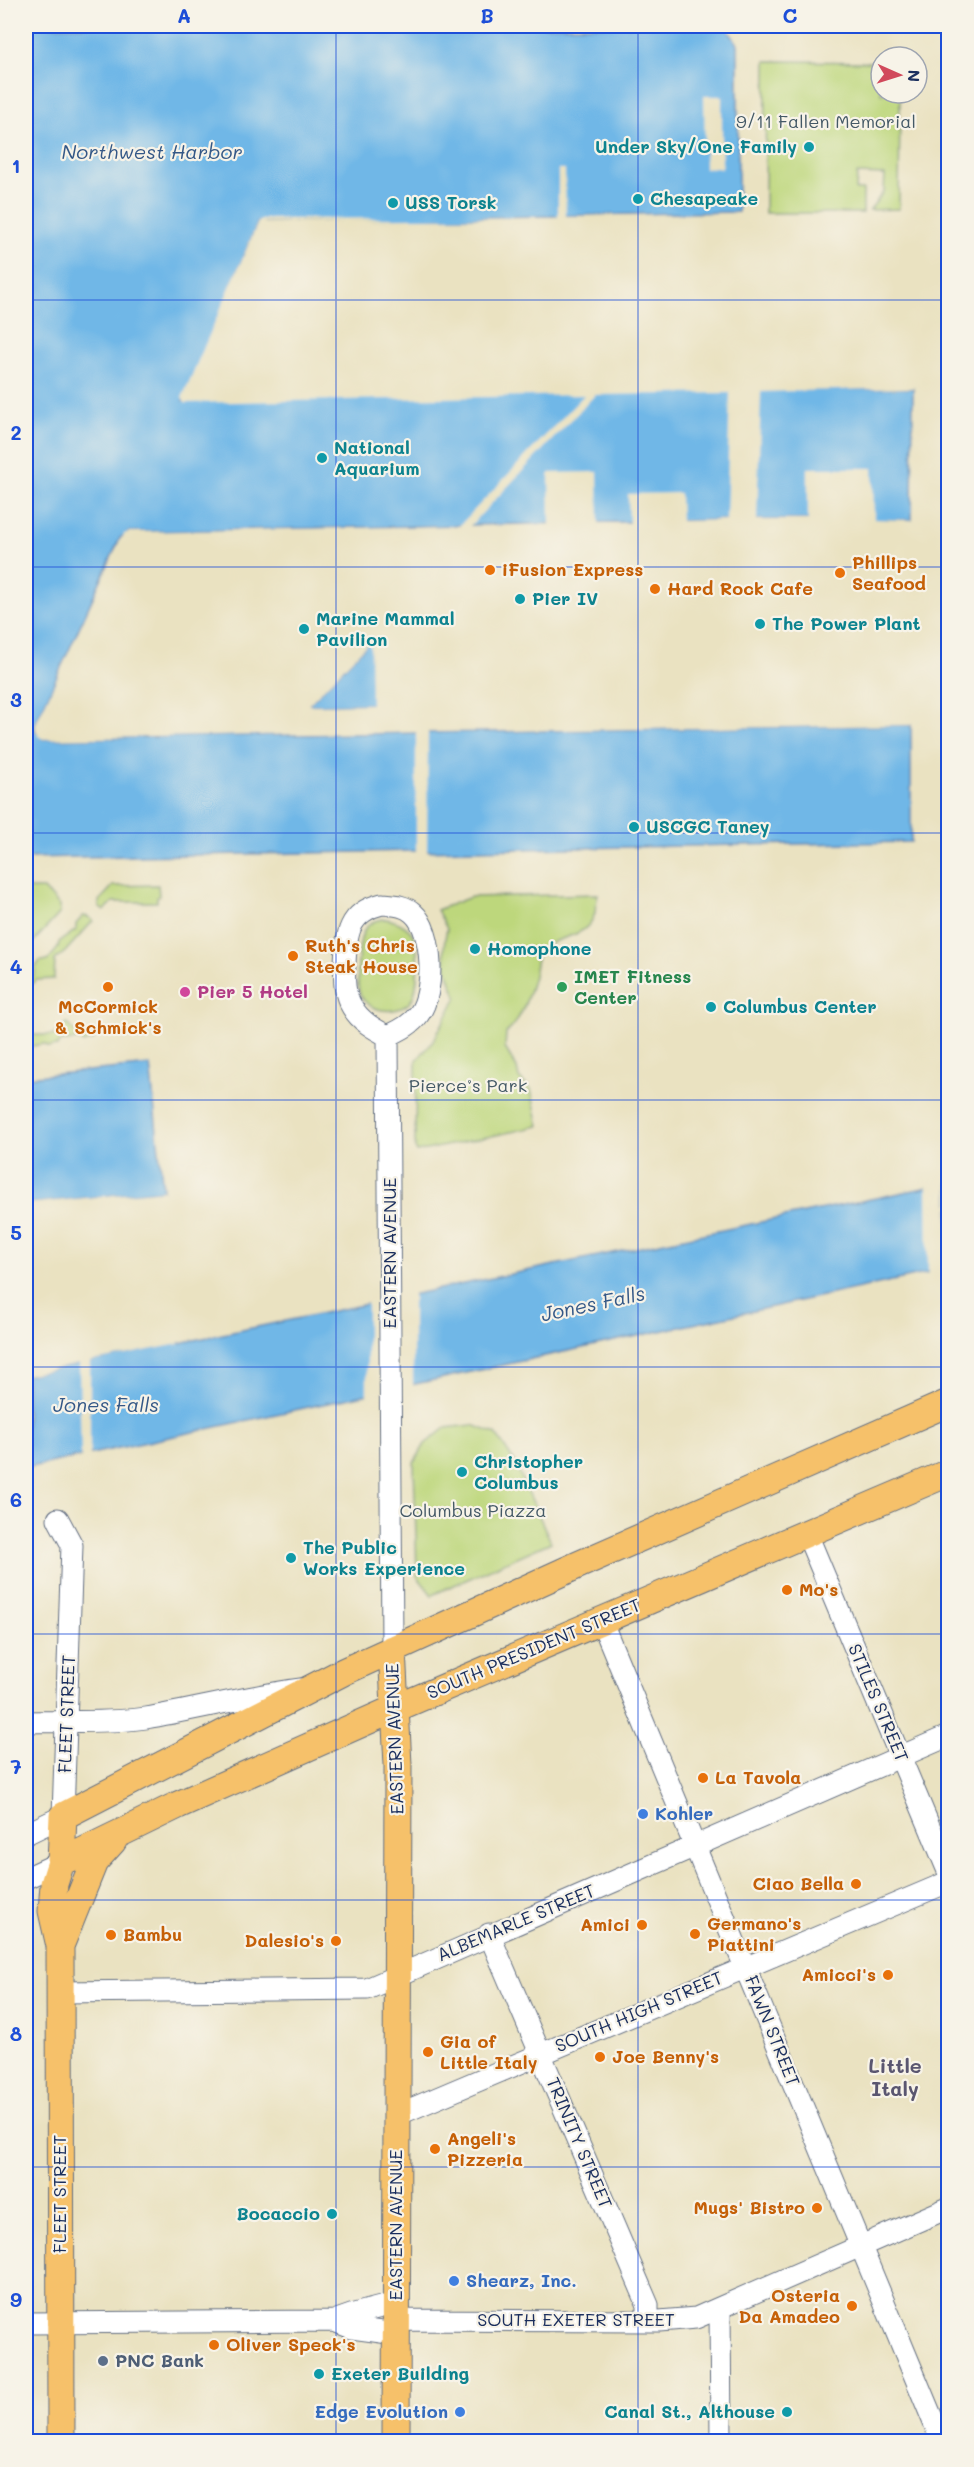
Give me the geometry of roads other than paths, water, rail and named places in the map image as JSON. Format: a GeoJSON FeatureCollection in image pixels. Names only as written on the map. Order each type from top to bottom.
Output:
{"type":"FeatureCollection","features":[{"type":"Feature","properties":{"kind":"main road"},"geometry":{"type":"LineString","coordinates":[[63,1816],[311,1688],[393,1649],[578,1565],[948,1403]]}},
{"type":"Feature","properties":{"kind":"main road","name":"SOUTH PRESIDENT STREET"},"geometry":{"type":"LineString","coordinates":[[61,1862],[178,1805],[394,1709],[948,1473]]}},
{"type":"Feature","properties":{"kind":"main road","name":"EASTERN AVENUE"},"geometry":{"type":"LineString","coordinates":[[393,1649],[398,1765],[396,2442]]}},
{"type":"Feature","properties":{"kind":"main road","name":"FLEET STREET"},"geometry":{"type":"LineString","coordinates":[[60,2442],[60,1946],[52,1911],[54,1884],[61,1862],[63,1816]]}},
{"type":"Feature","properties":{"kind":"main road","name":"FLEET STREET"},"geometry":{"type":"LineString","coordinates":[[60,1946],[94,1862],[105,1847],[122,1834]]}},
{"type":"Feature","properties":{"kind":"street"},"geometry":{"type":"LineString","coordinates":[[382,904],[396,905],[413,912],[426,933],[429,949],[429,987],[426,1001],[419,1014],[408,1026],[388,1036],[361,1019],[346,993],[344,979],[346,939],[351,925],[360,914],[371,907],[382,904]]}},
{"type":"Feature","properties":{"kind":"street","name":"EASTERN AVENUE"},"geometry":{"type":"LineString","coordinates":[[388,1036],[393,1649]]}},
{"type":"Feature","properties":{"kind":"street","name":"FLEET STREET"},"geometry":{"type":"LineString","coordinates":[[58,1519],[72,1545],[63,1816]]}},
{"type":"Feature","properties":{"kind":"street","name":"STILES STREET"},"geometry":{"type":"LineString","coordinates":[[807,1534],[948,1871]]}},
{"type":"Feature","properties":{"kind":"street","name":"FAWN STREET"},"geometry":{"type":"LineString","coordinates":[[601,1620],[942,2442]]}},
{"type":"Feature","properties":{"kind":"street"},"geometry":{"type":"LineString","coordinates":[[26,1722],[112,1721],[145,1718],[253,1696],[311,1688]]}},
{"type":"Feature","properties":{"kind":"street","name":"ALBEMARLE STREET"},"geometry":{"type":"LineString","coordinates":[[60,1992],[367,1989],[948,1736]]}},
{"type":"Feature","properties":{"kind":"street"},"geometry":{"type":"LineString","coordinates":[[26,1834],[63,1816]]}},
{"type":"Feature","properties":{"kind":"street","name":"SOUTH PRESIDENT STREET"},"geometry":{"type":"LineString","coordinates":[[26,1878],[61,1862]]}},
{"type":"Feature","properties":{"kind":"street","name":"SOUTH HIGH STREET"},"geometry":{"type":"LineString","coordinates":[[396,2115],[948,1881]]}},
{"type":"Feature","properties":{"kind":"street","name":"TRINITY STREET"},"geometry":{"type":"LineString","coordinates":[[489,1934],[648,2305],[648,2321]]}},
{"type":"Feature","properties":{"kind":"street","name":"SOUTH EXETER STREET"},"geometry":{"type":"LineString","coordinates":[[26,2323],[334,2321],[354,2314],[396,2319],[677,2321],[699,2317],[948,2208]]}},
{"type":"Feature","properties":{"kind":"street"},"geometry":{"type":"LineString","coordinates":[[720,2308],[722,2442]]}},
{"type":"Feature","properties":{"kind":"street","name":"SOUTH EXETER STREET"},"geometry":{"type":"LineString","coordinates":[[334,2321],[352,2328],[396,2319]]}},
{"type":"Feature","properties":{"kind":"water","name":"Northwest Harbor"},"geometry":{"type":"Polygon","coordinates":[[[26,26],[725,26],[738,44],[738,212],[258,222],[183,401],[913,388],[912,520],[726,520],[129,532],[120,538],[35,725],[35,731],[43,739],[911,725],[911,842],[26,858],[26,26]]]}},
{"type":"Feature","properties":{"kind":"water"},"geometry":{"type":"Polygon","coordinates":[[[371,640],[372,704],[308,705],[371,640]]]}},
{"type":"Feature","properties":{"kind":"water"},"geometry":{"type":"Polygon","coordinates":[[[150,1065],[163,1190],[26,1204],[26,1077],[150,1065]]]}},
{"type":"Feature","properties":{"kind":"water","name":"Jones Falls"},"geometry":{"type":"Polygon","coordinates":[[[948,1183],[948,1269],[26,1468],[26,1375],[948,1183]]]}},
{"type":"Feature","properties":{"kind":"place","name":"Under Sky/One Family"},"geometry":{"type":"Point","coordinates":[809,147]}},
{"type":"Feature","properties":{"kind":"place","name":"Chesapeake"},"geometry":{"type":"Point","coordinates":[638,199]}},
{"type":"Feature","properties":{"kind":"place","name":"USS Torsk"},"geometry":{"type":"Point","coordinates":[393,203]}},
{"type":"Feature","properties":{"kind":"place","name":"National Aquarium"},"geometry":{"type":"Point","coordinates":[322,458]}},
{"type":"Feature","properties":{"kind":"place","name":"iFusion Express"},"geometry":{"type":"Point","coordinates":[490,570]}},
{"type":"Feature","properties":{"kind":"place","name":"Phillips Seafood"},"geometry":{"type":"Point","coordinates":[840,573]}},
{"type":"Feature","properties":{"kind":"place","name":"Hard Rock Cafe"},"geometry":{"type":"Point","coordinates":[655,589]}},
{"type":"Feature","properties":{"kind":"place","name":"Pier IV"},"geometry":{"type":"Point","coordinates":[520,599]}},
{"type":"Feature","properties":{"kind":"place","name":"The Power Plant"},"geometry":{"type":"Point","coordinates":[760,624]}},
{"type":"Feature","properties":{"kind":"place","name":"Marine Mammal Pavilion"},"geometry":{"type":"Point","coordinates":[304,629]}},
{"type":"Feature","properties":{"kind":"place","name":"USCGC Taney"},"geometry":{"type":"Point","coordinates":[634,827]}},
{"type":"Feature","properties":{"kind":"place","name":"Homophone"},"geometry":{"type":"Point","coordinates":[475,949]}},
{"type":"Feature","properties":{"kind":"place","name":"Ruth's Chris Steak House"},"geometry":{"type":"Point","coordinates":[293,956]}},
{"type":"Feature","properties":{"kind":"place","name":"McCormick & Schmick's"},"geometry":{"type":"Point","coordinates":[108,987]}},
{"type":"Feature","properties":{"kind":"place","name":"IMET Fitness Center"},"geometry":{"type":"Point","coordinates":[562,987]}},
{"type":"Feature","properties":{"kind":"place","name":"Pier 5 Hotel"},"geometry":{"type":"Point","coordinates":[185,992]}},
{"type":"Feature","properties":{"kind":"place","name":"Columbus Center"},"geometry":{"type":"Point","coordinates":[711,1007]}},
{"type":"Feature","properties":{"kind":"place","name":"Christopher Columbus"},"geometry":{"type":"Point","coordinates":[462,1472]}},
{"type":"Feature","properties":{"kind":"place","name":"The Public Works Experience"},"geometry":{"type":"Point","coordinates":[291,1558]}},
{"type":"Feature","properties":{"kind":"place","name":"Mo's"},"geometry":{"type":"Point","coordinates":[787,1590]}},
{"type":"Feature","properties":{"kind":"place","name":"La Tavola"},"geometry":{"type":"Point","coordinates":[703,1778]}},
{"type":"Feature","properties":{"kind":"place","name":"Kohler"},"geometry":{"type":"Point","coordinates":[643,1814]}},
{"type":"Feature","properties":{"kind":"place","name":"Ciao Bella"},"geometry":{"type":"Point","coordinates":[856,1884]}},
{"type":"Feature","properties":{"kind":"place","name":"Amici"},"geometry":{"type":"Point","coordinates":[642,1925]}},
{"type":"Feature","properties":{"kind":"place","name":"Germano's Piattini"},"geometry":{"type":"Point","coordinates":[695,1934]}},
{"type":"Feature","properties":{"kind":"place","name":"Bambu"},"geometry":{"type":"Point","coordinates":[111,1935]}},
{"type":"Feature","properties":{"kind":"place","name":"Dalesio's"},"geometry":{"type":"Point","coordinates":[336,1941]}},
{"type":"Feature","properties":{"kind":"place","name":"Amicci's"},"geometry":{"type":"Point","coordinates":[888,1975]}},
{"type":"Feature","properties":{"kind":"place","name":"Gia of Little Italy"},"geometry":{"type":"Point","coordinates":[428,2052]}},
{"type":"Feature","properties":{"kind":"place","name":"Joe Benny's"},"geometry":{"type":"Point","coordinates":[600,2057]}},
{"type":"Feature","properties":{"kind":"place","name":"Angeli's Pizzeria"},"geometry":{"type":"Point","coordinates":[435,2149]}},
{"type":"Feature","properties":{"kind":"place","name":"Mugs' Bistro"},"geometry":{"type":"Point","coordinates":[817,2208]}},
{"type":"Feature","properties":{"kind":"place","name":"Bocaccio"},"geometry":{"type":"Point","coordinates":[332,2214]}},
{"type":"Feature","properties":{"kind":"place","name":"Shearz, Inc."},"geometry":{"type":"Point","coordinates":[454,2281]}},
{"type":"Feature","properties":{"kind":"place","name":"Osteria Da Amadeo"},"geometry":{"type":"Point","coordinates":[852,2306]}},
{"type":"Feature","properties":{"kind":"place","name":"Oliver Speck's"},"geometry":{"type":"Point","coordinates":[214,2345]}},
{"type":"Feature","properties":{"kind":"place","name":"PNC Bank"},"geometry":{"type":"Point","coordinates":[103,2361]}},
{"type":"Feature","properties":{"kind":"place","name":"Exeter Building"},"geometry":{"type":"Point","coordinates":[319,2374]}},
{"type":"Feature","properties":{"kind":"place","name":"Edge Evolution"},"geometry":{"type":"Point","coordinates":[460,2412]}},
{"type":"Feature","properties":{"kind":"place","name":"Canal St., Althouse"},"geometry":{"type":"Point","coordinates":[787,2412]}},
{"type":"Feature","properties":{"kind":"district","name":"Little Italy"},"geometry":{"type":"Point","coordinates":[895,2078]}},
{"type":"Feature","properties":{"kind":"park label","name":"9/11 Fallen Memorial"},"geometry":{"type":"Point","coordinates":[826,122]}},
{"type":"Feature","properties":{"kind":"park label","name":"Pierce’s Park"},"geometry":{"type":"Point","coordinates":[468,1086]}},
{"type":"Feature","properties":{"kind":"park label","name":"Columbus Piazza"},"geometry":{"type":"Point","coordinates":[473,1511]}}]}
